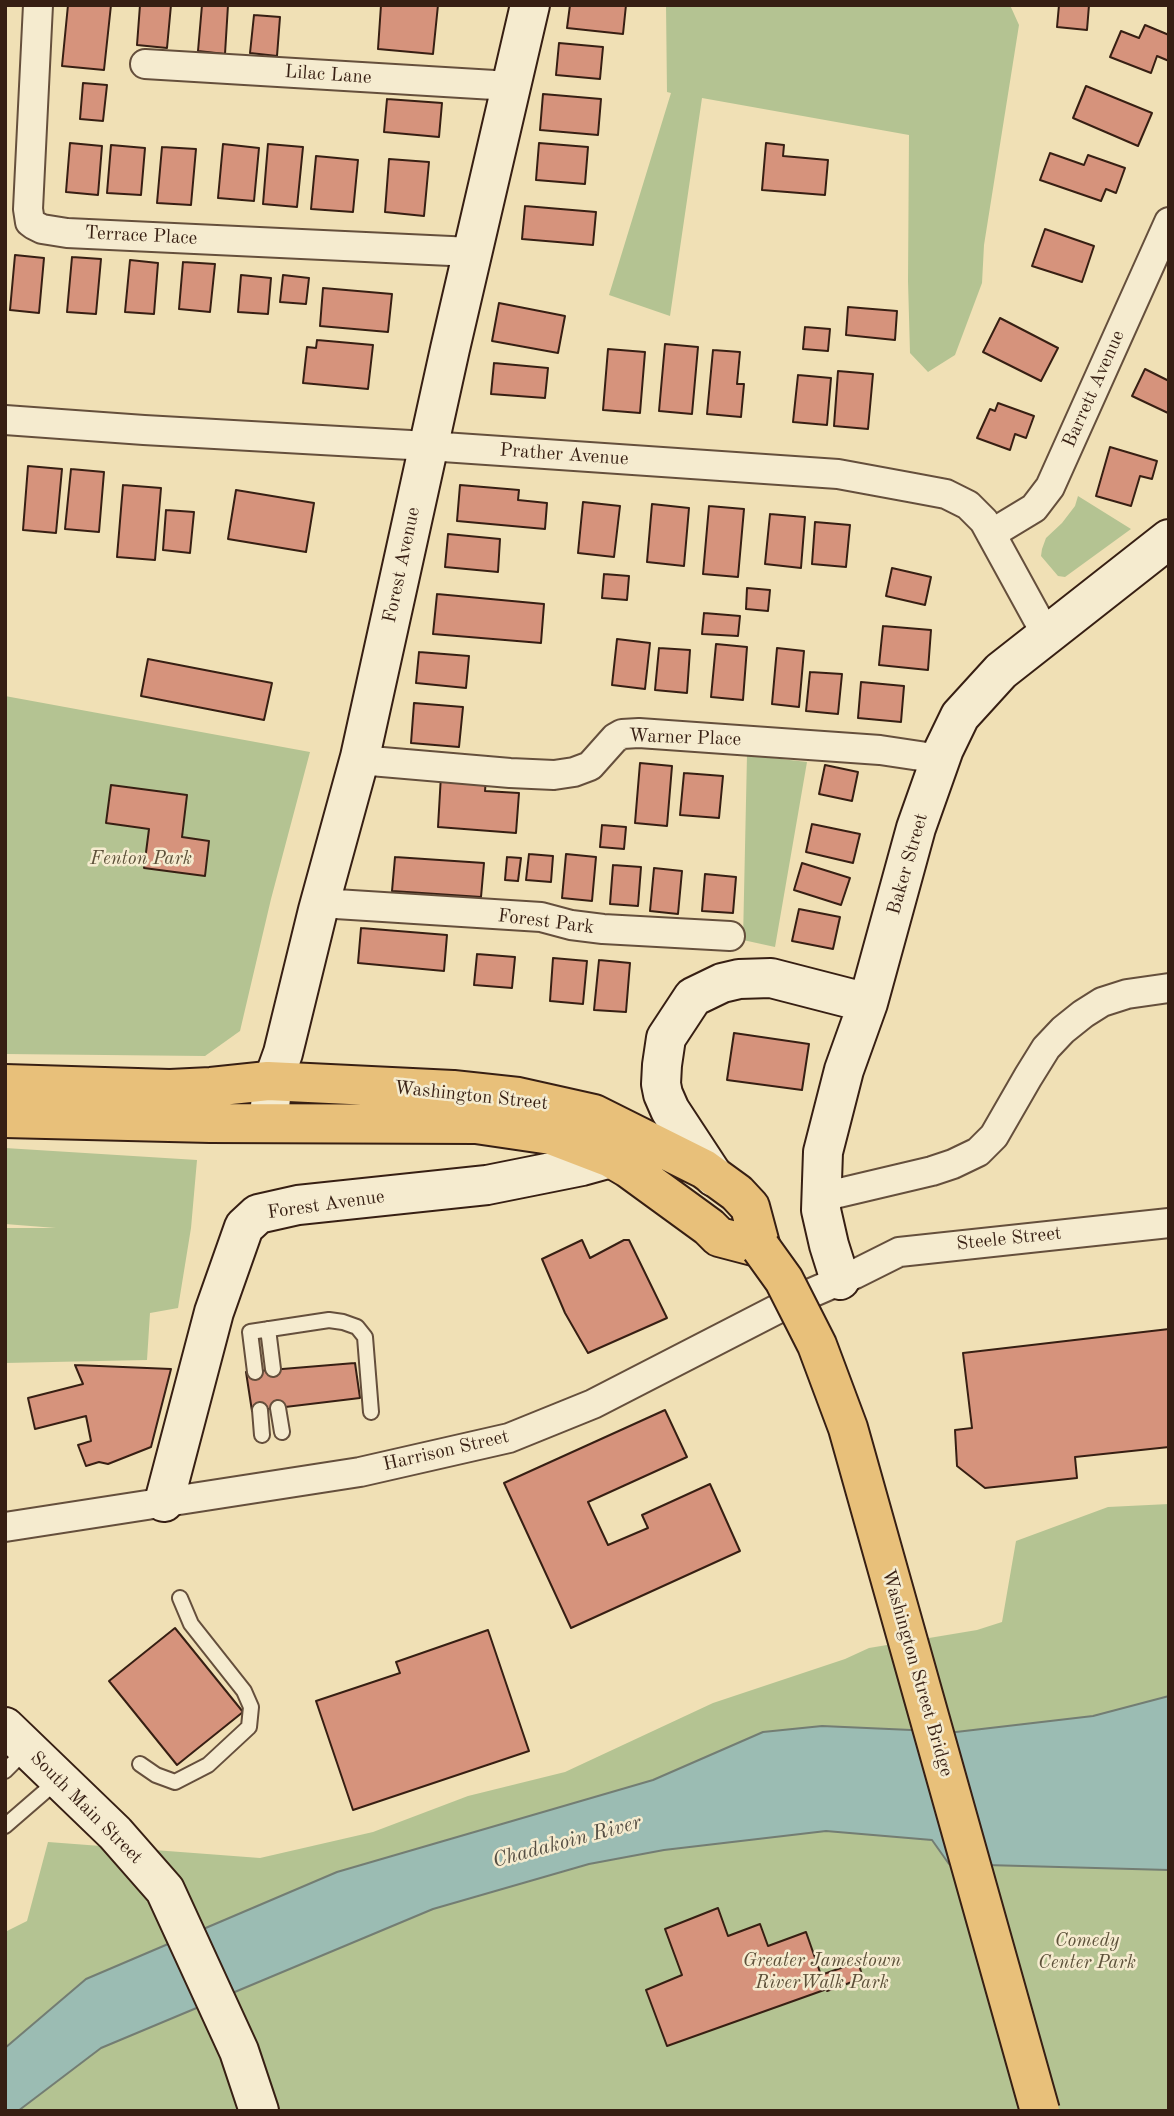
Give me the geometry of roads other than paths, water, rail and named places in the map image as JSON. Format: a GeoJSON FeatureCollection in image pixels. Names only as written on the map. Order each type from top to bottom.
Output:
{"type":"FeatureCollection","features":[{"type":"Feature","properties":{"kind":"highway","name":"Washington Street"},"geometry":{"type":"LineString","coordinates":[[5,1084],[170,1089],[274,1081],[453,1090],[531,1100],[594,1114],[704,1169],[750,1207],[761,1248],[719,1237],[628,1168],[611,1158],[551,1135],[477,1124],[199,1123],[5,1118]]}},
{"type":"Feature","properties":{"kind":"highway","name":"Washington Street Bridge"},"geometry":{"type":"LineString","coordinates":[[761,1248],[784,1280],[817,1345],[848,1428],[1040,2111]]}},
{"type":"Feature","properties":{"kind":"street","name":"Terrace Place"},"geometry":{"type":"LineString","coordinates":[[38,5],[28,209],[30,222],[34,225],[67,233],[472,252]]}},
{"type":"Feature","properties":{"kind":"street","name":"Forest Avenue"},"geometry":{"type":"LineString","coordinates":[[268,1122],[274,1081],[359,760],[530,5]]}},
{"type":"Feature","properties":{"kind":"street","name":"Lilac Lane"},"geometry":{"type":"LineString","coordinates":[[145,64],[511,86]]}},
{"type":"Feature","properties":{"kind":"street","name":"Barrett Avenue"},"geometry":{"type":"LineString","coordinates":[[991,534],[1034,508],[1050,487],[1169,222]]}},
{"type":"Feature","properties":{"kind":"street","name":"Prather Avenue"},"geometry":{"type":"LineString","coordinates":[[5,420],[838,474],[946,494],[968,505],[984,521],[1034,645]]}},
{"type":"Feature","properties":{"kind":"street","name":"Baker Street"},"geometry":{"type":"LineString","coordinates":[[848,1277],[829,1245],[821,1210],[823,1152],[844,1070],[868,1003],[916,828],[940,759],[960,716],[1001,671],[1169,539]]}},
{"type":"Feature","properties":{"kind":"street","name":"Warner Place"},"geometry":{"type":"LineString","coordinates":[[359,760],[554,775],[590,766],[615,738],[622,734],[639,733],[880,750],[940,759]]}},
{"type":"Feature","properties":{"kind":"street","name":"Forest Park"},"geometry":{"type":"LineString","coordinates":[[320,903],[541,917],[571,925],[603,929],[730,936]]}},
{"type":"Feature","properties":{"kind":"street"},"geometry":{"type":"LineString","coordinates":[[714,1177],[670,1110],[661,1084],[666,1038],[693,997],[722,983],[764,978],[785,980],[868,1003]]}},
{"type":"Feature","properties":{"kind":"street"},"geometry":{"type":"LineString","coordinates":[[822,1197],[933,1171],[978,1152],[994,1136],[1046,1048],[1073,1022],[1102,1002],[1127,994],[1169,988]]}},
{"type":"Feature","properties":{"kind":"street","name":"Forest Avenue"},"geometry":{"type":"LineString","coordinates":[[164,1502],[214,1312],[244,1227],[258,1214],[299,1205],[487,1185],[611,1158]]}},
{"type":"Feature","properties":{"kind":"street","name":"Steele Street"},"geometry":{"type":"LineString","coordinates":[[848,1277],[899,1252],[1169,1223]]}},
{"type":"Feature","properties":{"kind":"street","name":"Harrison Street"},"geometry":{"type":"LineString","coordinates":[[5,1527],[359,1472],[509,1438],[593,1404],[783,1306],[848,1277]]}},
{"type":"Feature","properties":{"kind":"street","name":"South Main Street"},"geometry":{"type":"LineString","coordinates":[[12,1749],[59,1780],[115,1833],[165,1890],[239,2052],[259,2111]]}},
{"type":"Feature","properties":{"kind":"lane"},"geometry":{"type":"LineString","coordinates":[[255,1372],[250,1332],[329,1320],[343,1322],[357,1327],[365,1337],[371,1412]]}},
{"type":"Feature","properties":{"kind":"lane"},"geometry":{"type":"LineString","coordinates":[[268,1329],[273,1369]]}},
{"type":"Feature","properties":{"kind":"lane"},"geometry":{"type":"LineString","coordinates":[[278,1408],[282,1432]]}},
{"type":"Feature","properties":{"kind":"lane"},"geometry":{"type":"LineString","coordinates":[[260,1410],[262,1435]]}},
{"type":"Feature","properties":{"kind":"lane"},"geometry":{"type":"LineString","coordinates":[[139,1764],[175,1782],[208,1765],[249,1727],[251,1707],[244,1691],[191,1624],[180,1598]]}},
{"type":"Feature","properties":{"kind":"lane"},"geometry":{"type":"LineString","coordinates":[[5,1826],[59,1780]]}},
{"type":"Feature","properties":{"kind":"water","name":"Chadakoin River"},"geometry":{"type":"Polygon","coordinates":[[[1169,1696],[1169,1870],[949,1864],[932,1840],[826,1831],[664,1850],[589,1864],[433,1909],[101,2048],[18,2111],[5,2111],[5,2048],[86,1979],[337,1872],[653,1780],[763,1732],[822,1726],[956,1732],[1093,1716],[1169,1696]]]}},
{"type":"Feature","properties":{"kind":"park label","name":"Fenton Park"},"geometry":{"type":"Point","coordinates":[141,859]}},
{"type":"Feature","properties":{"kind":"park label","name":"Comedy Center Park"},"geometry":{"type":"Point","coordinates":[1087,1952]}},
{"type":"Feature","properties":{"kind":"park label","name":"Greater Jamestown RiverWalk Park"},"geometry":{"type":"Point","coordinates":[822,1972]}}]}
